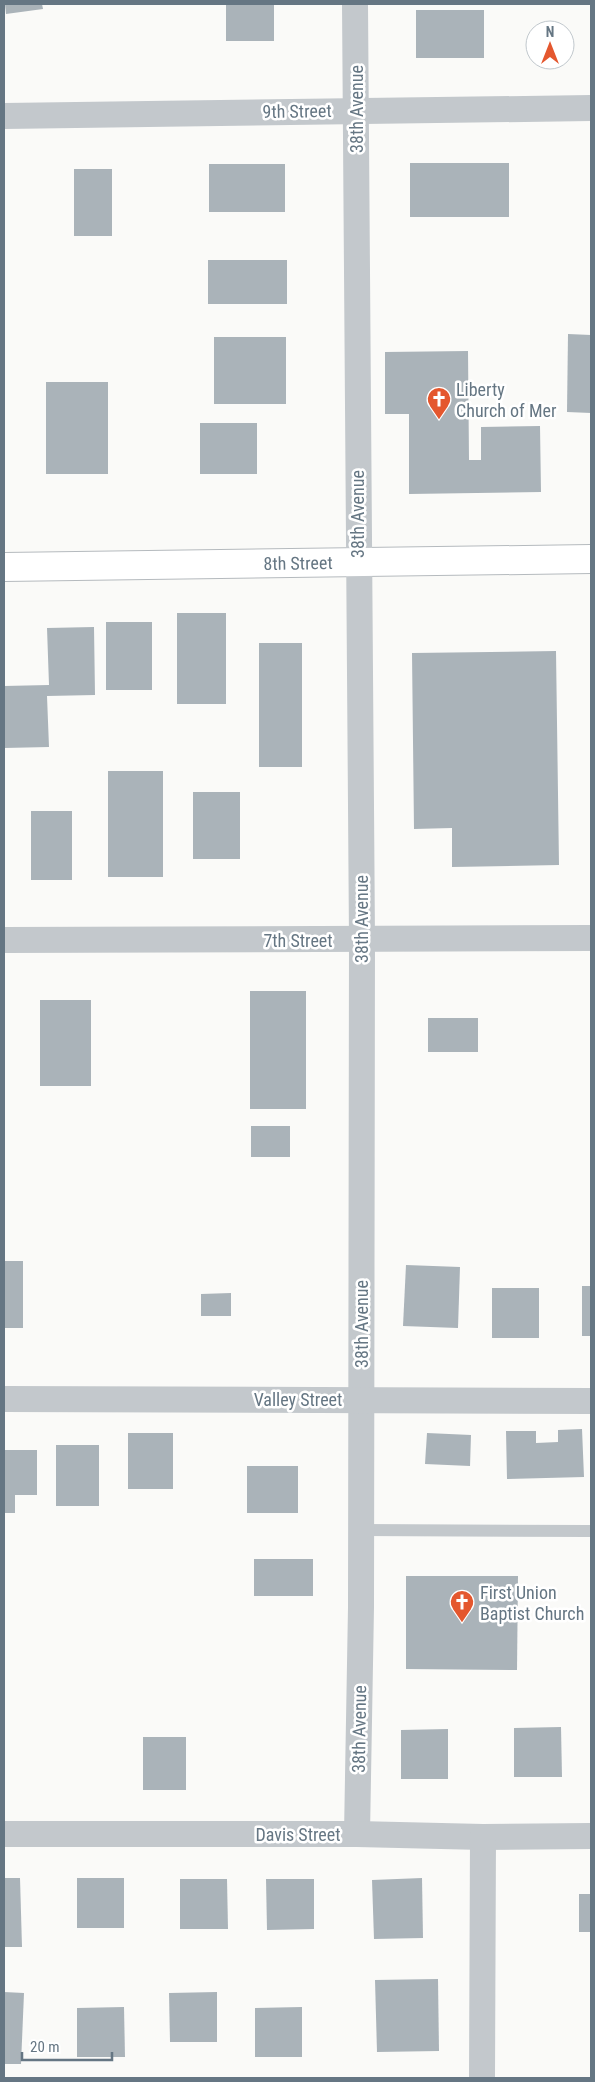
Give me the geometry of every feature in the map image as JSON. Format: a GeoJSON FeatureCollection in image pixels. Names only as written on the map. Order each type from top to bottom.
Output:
{"type":"FeatureCollection","features":[{"type":"Feature","properties":{"kind":"main road","name":"8th Street"},"geometry":{"type":"LineString","coordinates":[[4,567],[591,559]]}},
{"type":"Feature","properties":{"kind":"street","name":"38th Avenue"},"geometry":{"type":"LineString","coordinates":[[354,4],[362,940],[361,1530],[357,1834]]}},
{"type":"Feature","properties":{"kind":"street","name":"9th Street"},"geometry":{"type":"LineString","coordinates":[[4,116],[591,108]]}},
{"type":"Feature","properties":{"kind":"street","name":"7th Street"},"geometry":{"type":"LineString","coordinates":[[4,940],[591,938]]}},
{"type":"Feature","properties":{"kind":"street","name":"Valley Street"},"geometry":{"type":"LineString","coordinates":[[4,1398],[591,1401]]}},
{"type":"Feature","properties":{"kind":"street","name":"Davis Street"},"geometry":{"type":"LineString","coordinates":[[4,1834],[591,1836]]}},
{"type":"Feature","properties":{"kind":"street"},"geometry":{"type":"LineString","coordinates":[[482,2078],[483,1837]]}},
{"type":"Feature","properties":{"kind":"lane"},"geometry":{"type":"LineString","coordinates":[[361,1530],[590,1531]]}},
{"type":"Feature","properties":{"kind":"building"},"geometry":{"type":"Polygon","coordinates":[[[5,4],[42,4],[43,9],[6,14],[5,4]]]}},
{"type":"Feature","properties":{"kind":"building"},"geometry":{"type":"Polygon","coordinates":[[[226,4],[274,4],[274,41],[226,41],[226,4]]]}},
{"type":"Feature","properties":{"kind":"building"},"geometry":{"type":"Polygon","coordinates":[[[416,10],[484,10],[484,58],[416,58],[416,10]]]}},
{"type":"Feature","properties":{"kind":"building"},"geometry":{"type":"Polygon","coordinates":[[[410,163],[509,163],[509,217],[410,217],[410,163]]]}},
{"type":"Feature","properties":{"kind":"building"},"geometry":{"type":"Polygon","coordinates":[[[209,164],[285,164],[285,212],[209,212],[209,164]]]}},
{"type":"Feature","properties":{"kind":"building"},"geometry":{"type":"Polygon","coordinates":[[[74,169],[112,169],[112,236],[74,236],[74,169]]]}},
{"type":"Feature","properties":{"kind":"building"},"geometry":{"type":"Polygon","coordinates":[[[208,260],[287,260],[287,304],[208,304],[208,260]]]}},
{"type":"Feature","properties":{"kind":"building"},"geometry":{"type":"Polygon","coordinates":[[[568,334],[591,335],[591,413],[567,412],[568,334]]]}},
{"type":"Feature","properties":{"kind":"building"},"geometry":{"type":"Polygon","coordinates":[[[214,337],[286,337],[286,404],[214,404],[214,337]]]}},
{"type":"Feature","properties":{"kind":"building","name":"Liberty Church of Mer"},"geometry":{"type":"Polygon","coordinates":[[[468,351],[469,460],[481,460],[481,427],[540,426],[541,492],[409,494],[409,414],[385,414],[385,352],[468,351]]]}},
{"type":"Feature","properties":{"kind":"building"},"geometry":{"type":"Polygon","coordinates":[[[46,382],[108,382],[108,474],[46,474],[46,382]]]}},
{"type":"Feature","properties":{"kind":"building"},"geometry":{"type":"Polygon","coordinates":[[[200,423],[257,423],[257,474],[200,474],[200,423]]]}},
{"type":"Feature","properties":{"kind":"building"},"geometry":{"type":"Polygon","coordinates":[[[177,613],[226,613],[226,704],[177,704],[177,613]]]}},
{"type":"Feature","properties":{"kind":"building"},"geometry":{"type":"Polygon","coordinates":[[[106,622],[152,622],[152,690],[106,690],[106,622]]]}},
{"type":"Feature","properties":{"kind":"building"},"geometry":{"type":"Polygon","coordinates":[[[94,627],[95,695],[47,696],[49,747],[4,748],[4,686],[49,685],[47,628],[94,627]]]}},
{"type":"Feature","properties":{"kind":"building"},"geometry":{"type":"Polygon","coordinates":[[[259,643],[302,643],[302,767],[259,767],[259,643]]]}},
{"type":"Feature","properties":{"kind":"building"},"geometry":{"type":"Polygon","coordinates":[[[556,651],[559,865],[452,867],[452,828],[414,829],[412,653],[556,651]]]}},
{"type":"Feature","properties":{"kind":"building"},"geometry":{"type":"Polygon","coordinates":[[[108,771],[163,771],[163,877],[108,877],[108,771]]]}},
{"type":"Feature","properties":{"kind":"building"},"geometry":{"type":"Polygon","coordinates":[[[193,792],[240,792],[240,859],[193,859],[193,792]]]}},
{"type":"Feature","properties":{"kind":"building"},"geometry":{"type":"Polygon","coordinates":[[[31,811],[72,811],[72,880],[31,880],[31,811]]]}},
{"type":"Feature","properties":{"kind":"building"},"geometry":{"type":"Polygon","coordinates":[[[250,991],[306,991],[306,1109],[250,1109],[250,991]]]}},
{"type":"Feature","properties":{"kind":"building"},"geometry":{"type":"Polygon","coordinates":[[[40,1000],[91,1000],[91,1086],[40,1086],[40,1000]]]}},
{"type":"Feature","properties":{"kind":"building"},"geometry":{"type":"Polygon","coordinates":[[[428,1018],[478,1018],[478,1052],[428,1052],[428,1018]]]}},
{"type":"Feature","properties":{"kind":"building"},"geometry":{"type":"Polygon","coordinates":[[[251,1126],[290,1126],[290,1157],[251,1157],[251,1126]]]}},
{"type":"Feature","properties":{"kind":"building"},"geometry":{"type":"Polygon","coordinates":[[[4,1261],[23,1261],[23,1328],[4,1328],[4,1261]]]}},
{"type":"Feature","properties":{"kind":"building"},"geometry":{"type":"Polygon","coordinates":[[[406,1265],[460,1267],[458,1328],[403,1326],[406,1265]]]}},
{"type":"Feature","properties":{"kind":"building"},"geometry":{"type":"Polygon","coordinates":[[[582,1286],[591,1286],[591,1336],[582,1336],[582,1286]]]}},
{"type":"Feature","properties":{"kind":"building"},"geometry":{"type":"Polygon","coordinates":[[[492,1288],[539,1288],[539,1338],[492,1338],[492,1288]]]}},
{"type":"Feature","properties":{"kind":"building"},"geometry":{"type":"Polygon","coordinates":[[[231,1293],[231,1316],[201,1316],[201,1294],[231,1293]]]}},
{"type":"Feature","properties":{"kind":"building"},"geometry":{"type":"Polygon","coordinates":[[[582,1429],[584,1477],[507,1479],[506,1431],[536,1431],[536,1443],[558,1442],[558,1430],[582,1429]]]}},
{"type":"Feature","properties":{"kind":"building"},"geometry":{"type":"Polygon","coordinates":[[[128,1433],[173,1433],[173,1489],[128,1489],[128,1433]]]}},
{"type":"Feature","properties":{"kind":"building"},"geometry":{"type":"Polygon","coordinates":[[[427,1433],[471,1435],[470,1466],[425,1464],[427,1433]]]}},
{"type":"Feature","properties":{"kind":"building"},"geometry":{"type":"Polygon","coordinates":[[[56,1445],[99,1445],[99,1506],[56,1506],[56,1445]]]}},
{"type":"Feature","properties":{"kind":"building"},"geometry":{"type":"Polygon","coordinates":[[[4,1450],[37,1450],[37,1495],[15,1495],[15,1513],[4,1513],[4,1450]]]}},
{"type":"Feature","properties":{"kind":"building"},"geometry":{"type":"Polygon","coordinates":[[[247,1466],[298,1466],[298,1513],[247,1513],[247,1466]]]}},
{"type":"Feature","properties":{"kind":"building"},"geometry":{"type":"Polygon","coordinates":[[[254,1559],[313,1559],[313,1596],[254,1596],[254,1559]]]}},
{"type":"Feature","properties":{"kind":"building","name":"First Union Baptist Church"},"geometry":{"type":"Polygon","coordinates":[[[406,1576],[518,1576],[517,1670],[406,1669],[406,1576]]]}},
{"type":"Feature","properties":{"kind":"building"},"geometry":{"type":"Polygon","coordinates":[[[561,1727],[562,1777],[514,1777],[514,1728],[561,1727]]]}},
{"type":"Feature","properties":{"kind":"building"},"geometry":{"type":"Polygon","coordinates":[[[448,1729],[448,1779],[401,1779],[401,1730],[448,1729]]]}},
{"type":"Feature","properties":{"kind":"building"},"geometry":{"type":"Polygon","coordinates":[[[143,1737],[186,1737],[186,1790],[143,1790],[143,1737]]]}},
{"type":"Feature","properties":{"kind":"building"},"geometry":{"type":"Polygon","coordinates":[[[4,1878],[20,1878],[22,1947],[4,1947],[4,1878]]]}},
{"type":"Feature","properties":{"kind":"building"},"geometry":{"type":"Polygon","coordinates":[[[77,1878],[124,1878],[124,1928],[77,1928],[77,1878]]]}},
{"type":"Feature","properties":{"kind":"building"},"geometry":{"type":"Polygon","coordinates":[[[422,1878],[423,1938],[374,1939],[372,1880],[422,1878]]]}},
{"type":"Feature","properties":{"kind":"building"},"geometry":{"type":"Polygon","coordinates":[[[180,1879],[227,1879],[228,1929],[180,1929],[180,1879]]]}},
{"type":"Feature","properties":{"kind":"building"},"geometry":{"type":"Polygon","coordinates":[[[266,1879],[314,1879],[314,1929],[267,1930],[266,1879]]]}},
{"type":"Feature","properties":{"kind":"building"},"geometry":{"type":"Polygon","coordinates":[[[579,1894],[591,1894],[591,1932],[579,1932],[579,1894]]]}},
{"type":"Feature","properties":{"kind":"building"},"geometry":{"type":"Polygon","coordinates":[[[438,1979],[439,2051],[377,2052],[375,1980],[438,1979]]]}},
{"type":"Feature","properties":{"kind":"building"},"geometry":{"type":"Polygon","coordinates":[[[4,1992],[24,1993],[21,2064],[4,2064],[4,1992]]]}},
{"type":"Feature","properties":{"kind":"building"},"geometry":{"type":"Polygon","coordinates":[[[217,1992],[217,2042],[170,2042],[169,1993],[217,1992]]]}},
{"type":"Feature","properties":{"kind":"building"},"geometry":{"type":"Polygon","coordinates":[[[124,2007],[125,2057],[77,2057],[77,2008],[124,2007]]]}},
{"type":"Feature","properties":{"kind":"building"},"geometry":{"type":"Polygon","coordinates":[[[302,2007],[302,2057],[255,2057],[255,2008],[302,2007]]]}},
{"type":"Feature","properties":{"kind":"place","name":"Liberty Church of Mer"},"geometry":{"type":"Point","coordinates":[439,420]}},
{"type":"Feature","properties":{"kind":"place","name":"First Union Baptist Church"},"geometry":{"type":"Point","coordinates":[462,1623]}}]}
